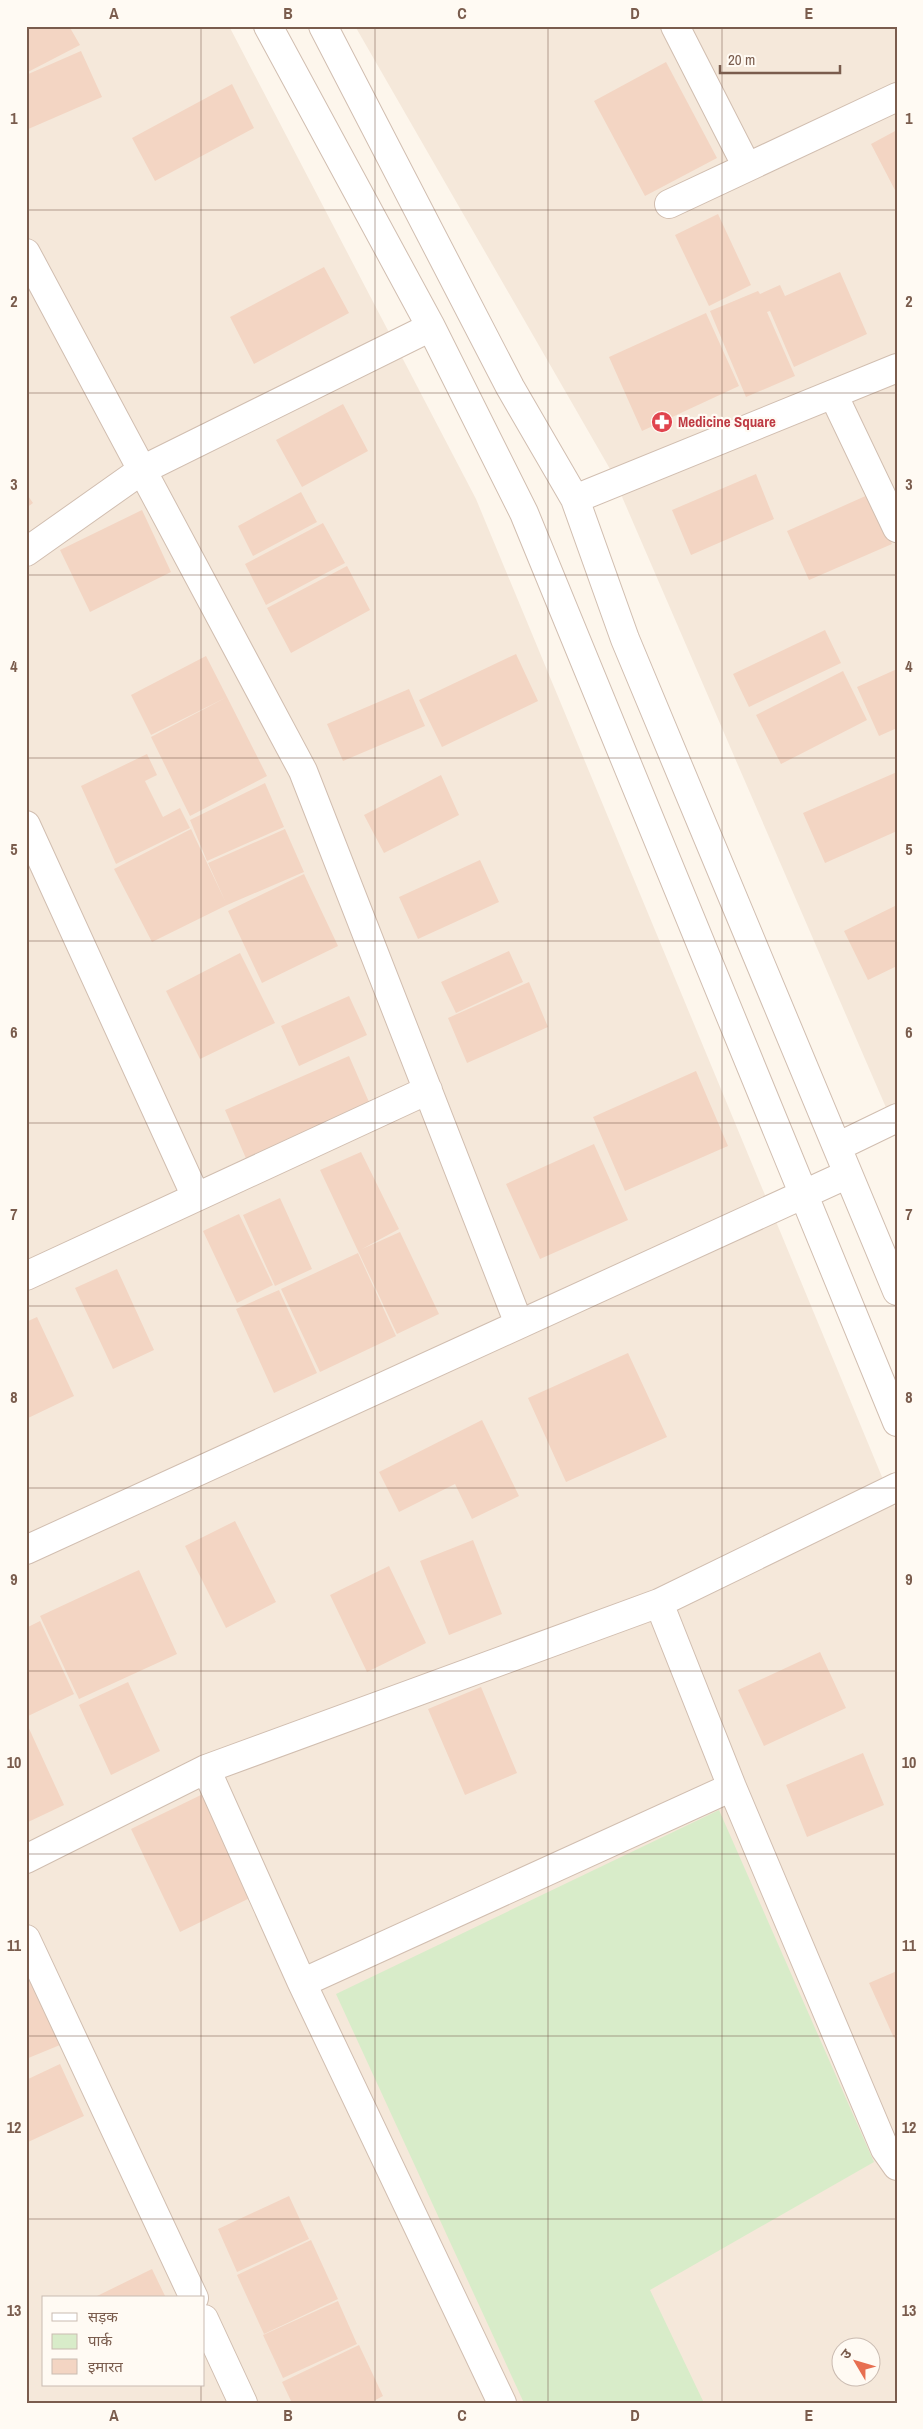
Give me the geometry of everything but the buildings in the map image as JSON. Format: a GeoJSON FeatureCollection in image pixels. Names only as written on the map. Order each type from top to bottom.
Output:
{"type":"FeatureCollection","features":[{"type":"Feature","properties":{"kind":"street"},"geometry":{"type":"LineString","coordinates":[[268,26],[431,327],[524,513],[897,1422]]}},
{"type":"Feature","properties":{"kind":"street"},"geometry":{"type":"LineString","coordinates":[[323,26],[510,387],[575,499],[625,639],[897,1291]]}},
{"type":"Feature","properties":{"kind":"street"},"geometry":{"type":"LineString","coordinates":[[675,26],[747,167]]}},
{"type":"Feature","properties":{"kind":"street"},"geometry":{"type":"LineString","coordinates":[[669,204],[897,97]]}},
{"type":"Feature","properties":{"kind":"street"},"geometry":{"type":"LineString","coordinates":[[26,253],[303,771],[519,1324]]}},
{"type":"Feature","properties":{"kind":"street"},"geometry":{"type":"LineString","coordinates":[[26,552],[142,470],[431,327]]}},
{"type":"Feature","properties":{"kind":"street"},"geometry":{"type":"LineString","coordinates":[[575,499],[897,368]]}},
{"type":"Feature","properties":{"kind":"street"},"geometry":{"type":"LineString","coordinates":[[833,394],[897,528]]}},
{"type":"Feature","properties":{"kind":"street"},"geometry":{"type":"LineString","coordinates":[[26,825],[196,1197]]}},
{"type":"Feature","properties":{"kind":"street"},"geometry":{"type":"LineString","coordinates":[[26,1276],[428,1090]]}},
{"type":"Feature","properties":{"kind":"street"},"geometry":{"type":"LineString","coordinates":[[837,1147],[897,1118]]}},
{"type":"Feature","properties":{"kind":"street"},"geometry":{"type":"LineString","coordinates":[[26,1550],[848,1174]]}},
{"type":"Feature","properties":{"kind":"street"},"geometry":{"type":"LineString","coordinates":[[26,1859],[206,1769],[659,1603],[897,1487]]}},
{"type":"Feature","properties":{"kind":"street"},"geometry":{"type":"LineString","coordinates":[[659,1603],[732,1787],[885,2149],[897,2166]]}},
{"type":"Feature","properties":{"kind":"street"},"geometry":{"type":"LineString","coordinates":[[206,1769],[302,1983],[502,2403]]}},
{"type":"Feature","properties":{"kind":"street"},"geometry":{"type":"LineString","coordinates":[[302,1983],[732,1787]]}},
{"type":"Feature","properties":{"kind":"street"},"geometry":{"type":"LineString","coordinates":[[26,1940],[193,2296]]}},
{"type":"Feature","properties":{"kind":"street"},"geometry":{"type":"LineString","coordinates":[[205,2321],[243,2403]]}},
{"type":"Feature","properties":{"kind":"shaded area"},"geometry":{"type":"Polygon","coordinates":[[[26,26],[229,26],[476,499],[897,1513],[897,2403],[26,2403],[26,26]]]}},
{"type":"Feature","properties":{"kind":"shaded area"},"geometry":{"type":"Polygon","coordinates":[[[355,26],[897,26],[897,1133],[610,469],[355,26]]]}},
{"type":"Feature","properties":{"kind":"green space"},"geometry":{"type":"Polygon","coordinates":[[[719,1810],[874,2162],[650,2290],[704,2403],[524,2403],[336,1994],[719,1810]]]}},
{"type":"Feature","properties":{"kind":"place","name":"Medicine Square"},"geometry":{"type":"Point","coordinates":[662,422]}}]}
